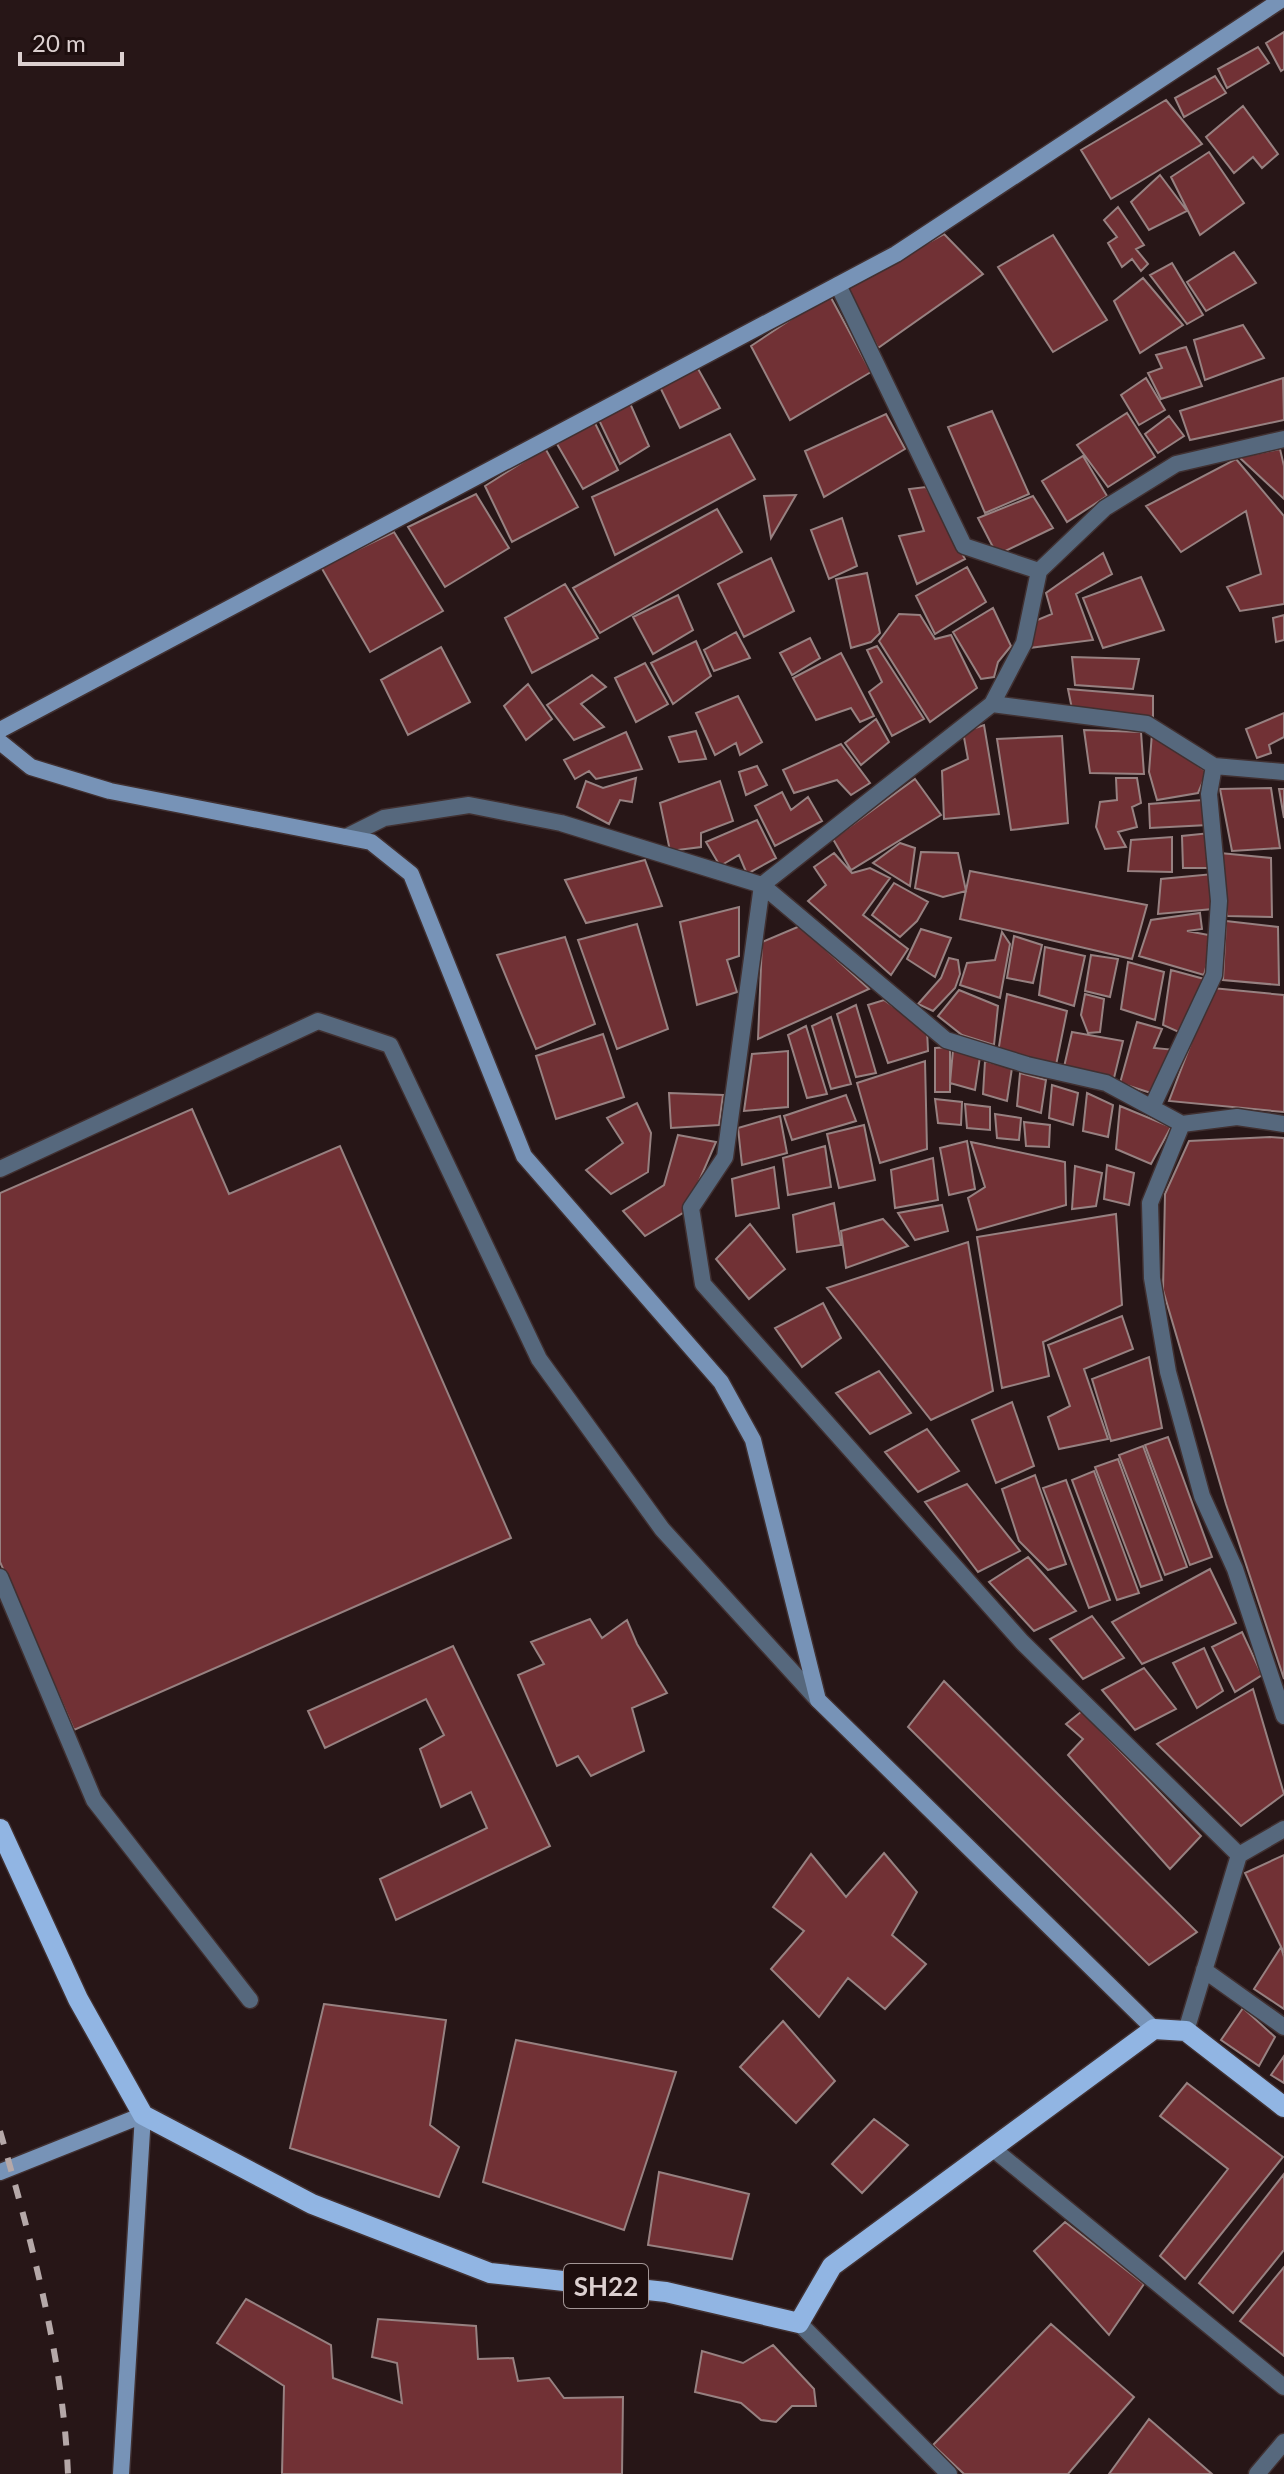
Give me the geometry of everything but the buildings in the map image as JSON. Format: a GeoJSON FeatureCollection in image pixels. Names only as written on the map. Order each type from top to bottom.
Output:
{"type":"FeatureCollection","features":[{"type":"Feature","properties":{"kind":"main road"},"geometry":{"type":"LineString","coordinates":[[0,1829],[78,1999],[143,2115]]}},
{"type":"Feature","properties":{"kind":"main road"},"geometry":{"type":"LineString","coordinates":[[799,2323],[832,2266],[1154,2029],[1186,2031],[1284,2107]]}},
{"type":"Feature","properties":{"kind":"main road","name":"SH22"},"geometry":{"type":"LineString","coordinates":[[143,2115],[312,2204],[490,2273],[666,2292],[799,2323]]}},
{"type":"Feature","properties":{"kind":"street"},"geometry":{"type":"LineString","coordinates":[[0,730],[896,254],[1281,0]]}},
{"type":"Feature","properties":{"kind":"street"},"geometry":{"type":"LineString","coordinates":[[838,285],[964,546],[1039,571]]}},
{"type":"Feature","properties":{"kind":"street"},"geometry":{"type":"LineString","coordinates":[[1239,1855],[1022,1642],[703,1284],[691,1208],[725,1157],[762,885],[992,704],[1024,643],[1039,571],[1105,508],[1176,464],[1284,439]]}},
{"type":"Feature","properties":{"kind":"street"},"geometry":{"type":"LineString","coordinates":[[992,704],[1147,724],[1214,766],[1284,772]]}},
{"type":"Feature","properties":{"kind":"street"},"geometry":{"type":"LineString","coordinates":[[0,742],[31,767],[110,791],[371,842],[411,874],[524,1156],[721,1382],[753,1440],[818,1700]]}},
{"type":"Feature","properties":{"kind":"street"},"geometry":{"type":"LineString","coordinates":[[1152,1107],[1214,975],[1219,901],[1209,794],[1214,766]]}},
{"type":"Feature","properties":{"kind":"street"},"geometry":{"type":"LineString","coordinates":[[346,837],[384,818],[469,805],[561,823],[762,885],[946,1040],[1027,1065],[1106,1083],[1182,1124],[1237,1117],[1284,1124]]}},
{"type":"Feature","properties":{"kind":"street"},"geometry":{"type":"LineString","coordinates":[[0,1169],[318,1021],[390,1045],[539,1359],[662,1529],[818,1700],[1154,2029]]}},
{"type":"Feature","properties":{"kind":"street"},"geometry":{"type":"LineString","coordinates":[[1182,1124],[1150,1203],[1152,1278],[1168,1372],[1202,1496],[1235,1569],[1284,1716]]}},
{"type":"Feature","properties":{"kind":"street"},"geometry":{"type":"LineString","coordinates":[[0,1577],[94,1800],[250,2000]]}},
{"type":"Feature","properties":{"kind":"street"},"geometry":{"type":"LineString","coordinates":[[1186,2031],[1239,1855],[1284,1829]]}},
{"type":"Feature","properties":{"kind":"street"},"geometry":{"type":"LineString","coordinates":[[1204,1970],[1284,2027]]}},
{"type":"Feature","properties":{"kind":"street"},"geometry":{"type":"LineString","coordinates":[[0,2172],[143,2115],[121,2474]]}},
{"type":"Feature","properties":{"kind":"street"},"geometry":{"type":"LineString","coordinates":[[992,2148],[1284,2387]]}},
{"type":"Feature","properties":{"kind":"street"},"geometry":{"type":"LineString","coordinates":[[799,2323],[949,2474]]}},
{"type":"Feature","properties":{"kind":"street"},"geometry":{"type":"LineString","coordinates":[[1257,2474],[1284,2442]]}},
{"type":"Feature","properties":{"kind":"railway"},"geometry":{"type":"LineString","coordinates":[[0,2131],[53,2344],[68,2474]]}}]}
